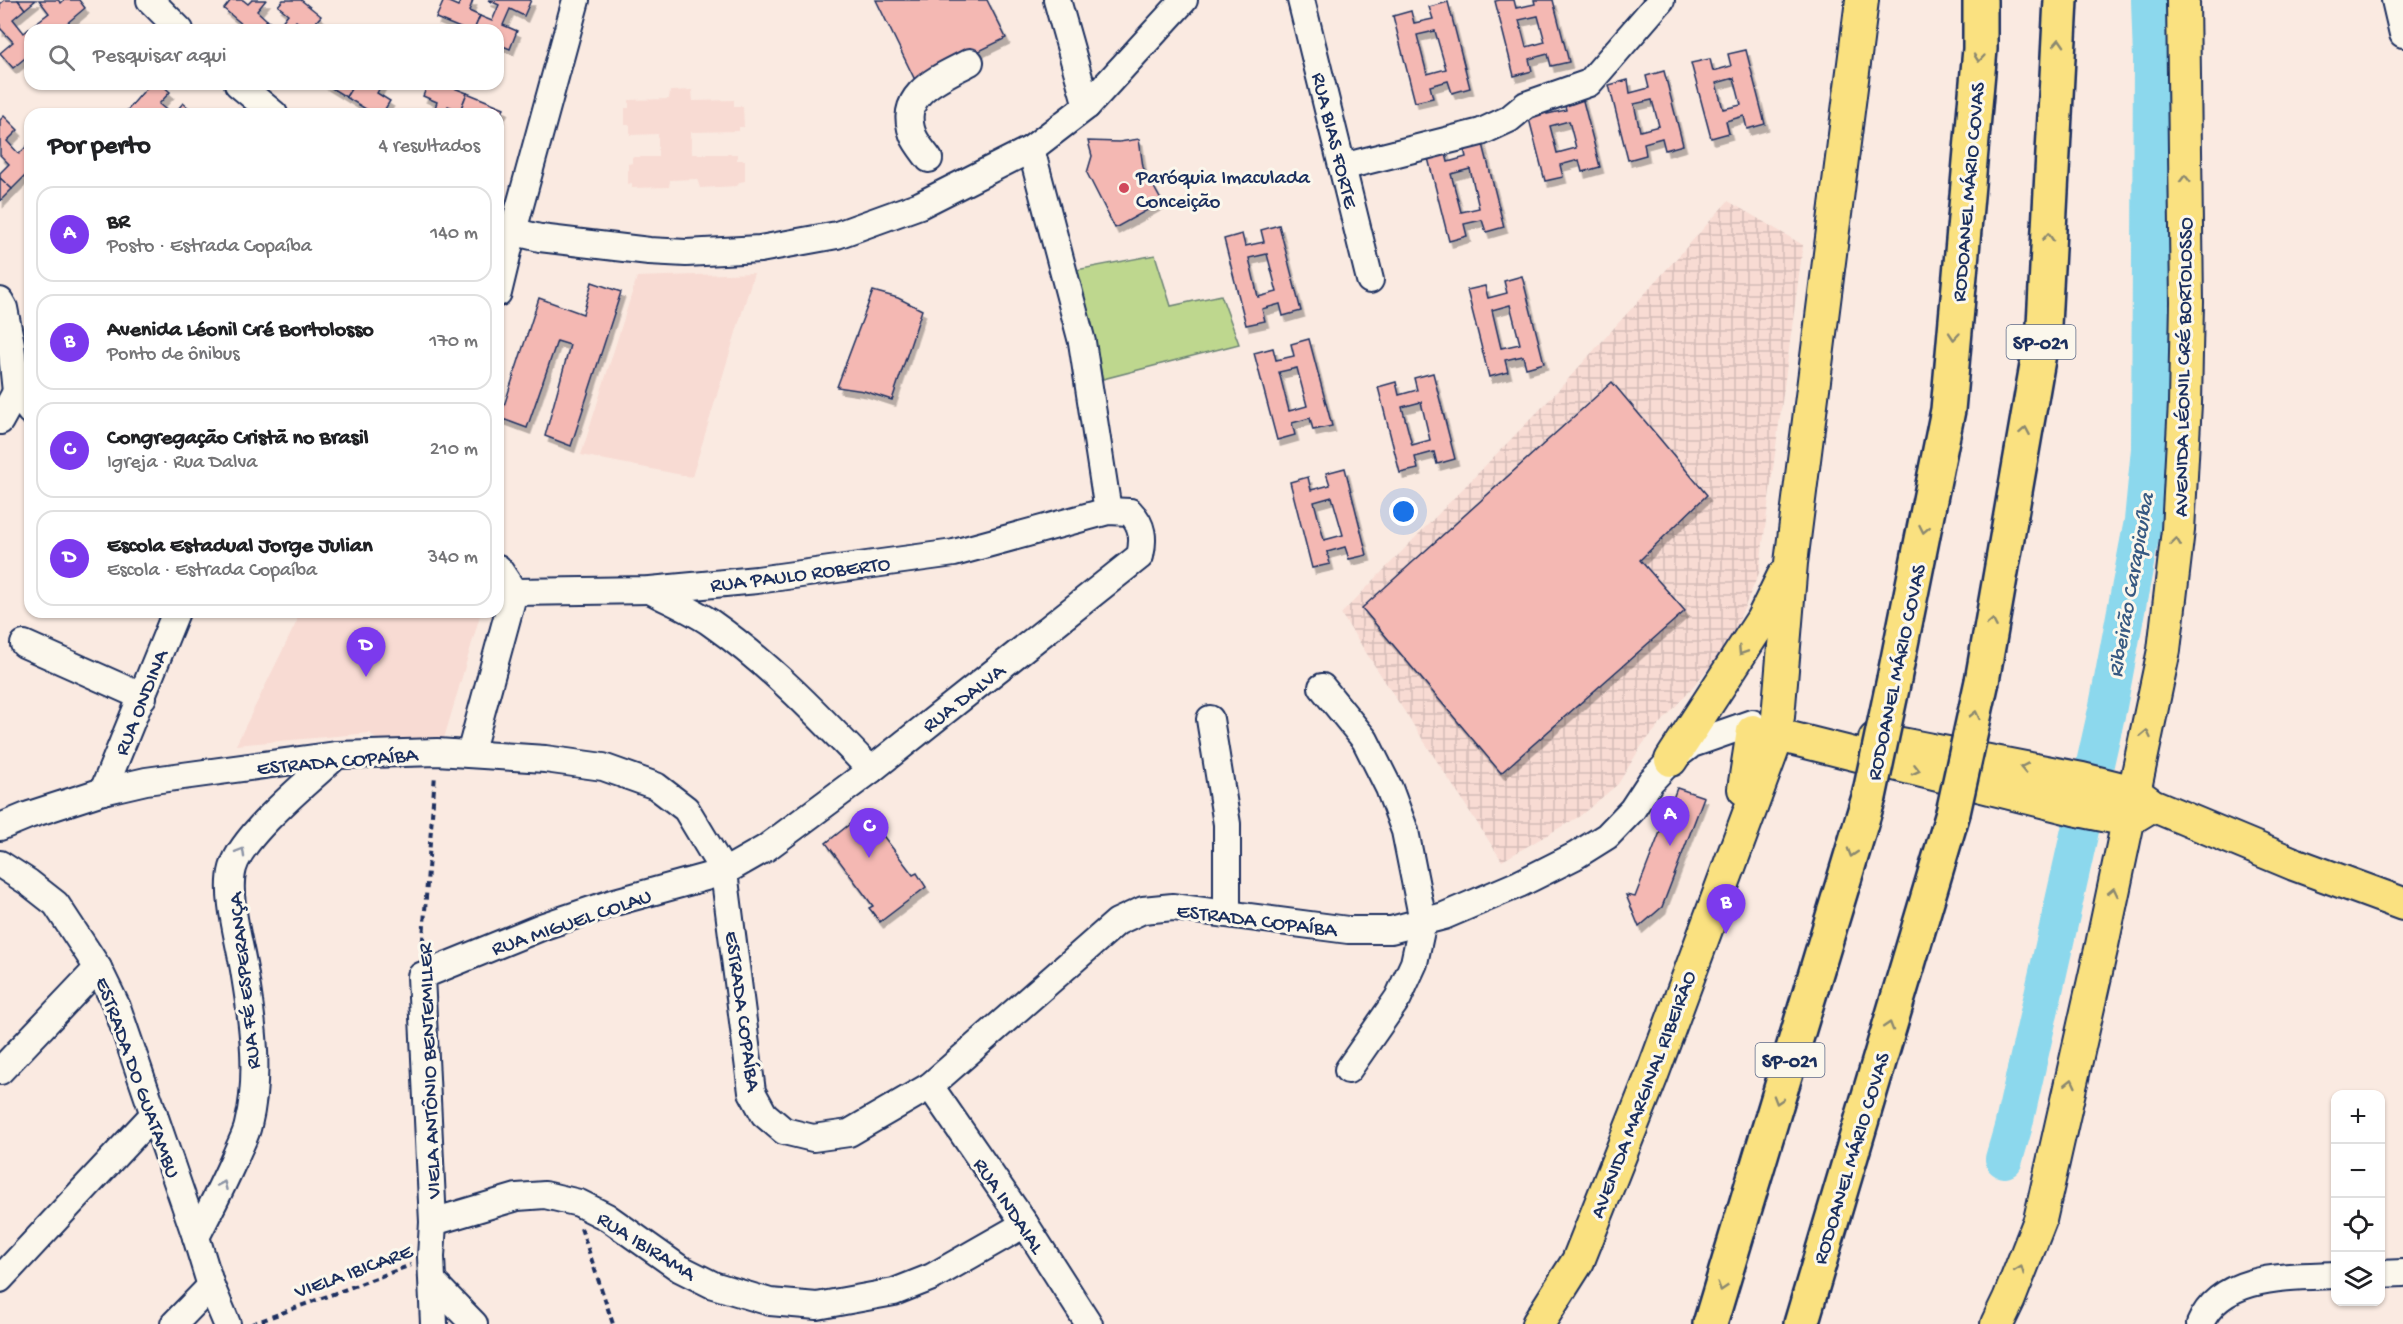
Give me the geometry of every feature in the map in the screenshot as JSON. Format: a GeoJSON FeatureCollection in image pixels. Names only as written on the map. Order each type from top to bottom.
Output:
{"type":"FeatureCollection","features":[{"type":"Feature","properties":{"kind":"highway","name":"RODOANEL MÁRIO COVAS"},"geometry":{"type":"LineString","coordinates":[[1710,1324],[1869,797],[1894,679],[1948,410],[1980,49],[1980,0]]}},
{"type":"Feature","properties":{"kind":"highway","name":"RODOANEL MÁRIO COVAS"},"geometry":{"type":"LineString","coordinates":[[1801,1324],[1953,813],[1982,681],[2044,325],[2061,0]]}},
{"type":"Feature","properties":{"kind":"main road"},"geometry":{"type":"LineString","coordinates":[[1766,724],[1791,563],[1862,0]]}},
{"type":"Feature","properties":{"kind":"main road","name":"AVENIDA LÉONIL CRÉ BORTOLOSSO"},"geometry":{"type":"LineString","coordinates":[[1997,1324],[2040,1220],[2118,799],[2164,650],[2178,519],[2185,403],[2187,302],[2183,0]]}},
{"type":"Feature","properties":{"kind":"main road"},"geometry":{"type":"LineString","coordinates":[[1671,760],[1762,620],[1791,563]]}},
{"type":"Feature","properties":{"kind":"main road"},"geometry":{"type":"LineString","coordinates":[[1766,724],[2118,799],[2403,904]]}},
{"type":"Feature","properties":{"kind":"main road"},"geometry":{"type":"LineString","coordinates":[[1766,724],[2074,809],[2118,799]]}},
{"type":"Feature","properties":{"kind":"main road","name":"AVENIDA MARGINAL RIBEIRÃO"},"geometry":{"type":"LineString","coordinates":[[1538,1324],[1578,1261],[1652,1075],[1709,917],[1733,858],[1766,724]]}},
{"type":"Feature","properties":{"kind":"street"},"geometry":{"type":"LineString","coordinates":[[150,0],[174,24]]}},
{"type":"Feature","properties":{"kind":"street"},"geometry":{"type":"LineString","coordinates":[[576,0],[505,230],[540,238],[687,254],[760,249],[837,235],[920,206],[1031,149],[1087,106],[1184,0]]}},
{"type":"Feature","properties":{"kind":"street"},"geometry":{"type":"LineString","coordinates":[[1057,0],[1087,106]]}},
{"type":"Feature","properties":{"kind":"street","name":"RUA BIAS FORTE"},"geometry":{"type":"LineString","coordinates":[[1301,0],[1370,279]]}},
{"type":"Feature","properties":{"kind":"street"},"geometry":{"type":"LineString","coordinates":[[1342,167],[1481,132],[1509,119],[1526,105],[1589,83],[1661,0]]}},
{"type":"Feature","properties":{"kind":"street"},"geometry":{"type":"LineString","coordinates":[[2395,0],[2403,34]]}},
{"type":"Feature","properties":{"kind":"street"},"geometry":{"type":"LineString","coordinates":[[930,159],[913,137],[909,117],[913,102],[919,92],[970,62]]}},
{"type":"Feature","properties":{"kind":"street"},"geometry":{"type":"LineString","coordinates":[[245,90],[267,108]]}},
{"type":"Feature","properties":{"kind":"street"},"geometry":{"type":"LineString","coordinates":[[1031,149],[1082,342],[1108,511]]}},
{"type":"Feature","properties":{"kind":"street"},"geometry":{"type":"LineString","coordinates":[[0,301],[4,308],[23,402],[0,421]]}},
{"type":"Feature","properties":{"kind":"street","name":"RUA PAULO ROBERTO"},"geometry":{"type":"LineString","coordinates":[[514,592],[650,590],[757,580],[954,553],[1108,511]]}},
{"type":"Feature","properties":{"kind":"street","name":"RUA DALVA"},"geometry":{"type":"LineString","coordinates":[[724,872],[766,848],[871,770],[1140,556],[1144,542],[1137,518],[1130,512],[1108,511]]}},
{"type":"Feature","properties":{"kind":"street"},"geometry":{"type":"LineString","coordinates":[[470,754],[514,592],[504,577]]}},
{"type":"Feature","properties":{"kind":"street"},"geometry":{"type":"LineString","coordinates":[[650,590],[708,622],[744,647],[793,689],[871,770]]}},
{"type":"Feature","properties":{"kind":"street","name":"RUA ONDINA"},"geometry":{"type":"LineString","coordinates":[[104,791],[174,618]]}},
{"type":"Feature","properties":{"kind":"street"},"geometry":{"type":"LineString","coordinates":[[24,644],[143,697]]}},
{"type":"Feature","properties":{"kind":"street"},"geometry":{"type":"LineString","coordinates":[[1322,687],[1365,741],[1389,788],[1405,831],[1423,921],[1414,963],[1398,998],[1348,1070]]}},
{"type":"Feature","properties":{"kind":"street"},"geometry":{"type":"LineString","coordinates":[[1210,719],[1227,824],[1227,913]]}},
{"type":"Feature","properties":{"kind":"street","name":"ESTRADA COPAÍBA"},"geometry":{"type":"LineString","coordinates":[[0,827],[29,815],[104,791],[146,781],[337,755],[436,752],[545,759],[603,767],[656,786],[686,809],[724,872],[752,1092],[764,1114],[784,1131],[813,1138],[849,1133],[930,1086],[1117,922],[1143,910],[1173,907],[1348,930],[1392,930],[1444,916],[1519,884],[1575,856],[1599,841],[1632,810],[1651,781],[1671,760],[1692,744],[1766,724]]}},
{"type":"Feature","properties":{"kind":"street","name":"RUA FÉ ESPERANÇA"},"geometry":{"type":"LineString","coordinates":[[196,1237],[220,1191],[248,1128],[253,1098],[255,1067],[245,977],[231,900],[232,868],[243,847],[275,812],[337,755]]}},
{"type":"Feature","properties":{"kind":"street","name":"ESTRADA DO GUATAMBU"},"geometry":{"type":"LineString","coordinates":[[0,864],[56,904],[98,968],[117,1008],[211,1286],[227,1324]]}},
{"type":"Feature","properties":{"kind":"street","name":"RUA MIGUEL COLAU"},"geometry":{"type":"LineString","coordinates":[[421,976],[544,926],[615,902],[724,872]]}},
{"type":"Feature","properties":{"kind":"street"},"geometry":{"type":"LineString","coordinates":[[0,1071],[98,968]]}},
{"type":"Feature","properties":{"kind":"street","name":"VIELA ANTÔNIO BENTEMILLER"},"geometry":{"type":"LineString","coordinates":[[421,976],[433,1222],[434,1324]]}},
{"type":"Feature","properties":{"kind":"street","name":"RUA INDAIAL"},"geometry":{"type":"LineString","coordinates":[[930,1086],[1025,1224],[1089,1324]]}},
{"type":"Feature","properties":{"kind":"street"},"geometry":{"type":"LineString","coordinates":[[0,1279],[154,1114]]}},
{"type":"Feature","properties":{"kind":"street","name":"RUA IBIRAMA"},"geometry":{"type":"LineString","coordinates":[[433,1222],[517,1197],[545,1195],[572,1202],[607,1217],[679,1268],[713,1285],[770,1302],[817,1306],[894,1292],[932,1276],[1025,1224]]}},
{"type":"Feature","properties":{"kind":"street"},"geometry":{"type":"LineString","coordinates":[[432,1270],[474,1324]]}},
{"type":"Feature","properties":{"kind":"street"},"geometry":{"type":"LineString","coordinates":[[2385,1274],[2403,1273]]}},
{"type":"Feature","properties":{"kind":"street"},"geometry":{"type":"LineString","coordinates":[[2200,1324],[2205,1311],[2221,1295],[2252,1283],[2290,1277],[2331,1275]]}},
{"type":"Feature","properties":{"kind":"street"},"geometry":{"type":"LineString","coordinates":[[174,1324],[211,1286]]}},
{"type":"Feature","properties":{"kind":"path","name":"VIELA ANTÔNIO BENTEMILLER"},"geometry":{"type":"LineString","coordinates":[[421,976],[436,752]]}},
{"type":"Feature","properties":{"kind":"path"},"geometry":{"type":"LineString","coordinates":[[572,1202],[613,1324]]}},
{"type":"Feature","properties":{"kind":"path","name":"VIELA IBICARE"},"geometry":{"type":"LineString","coordinates":[[252,1324],[432,1270]]}},
{"type":"Feature","properties":{"kind":"shaded area"},"geometry":{"type":"Polygon","coordinates":[[[692,90],[693,101],[734,100],[734,106],[743,106],[744,127],[739,127],[739,131],[691,132],[692,154],[737,154],[737,160],[745,160],[745,181],[740,182],[737,186],[700,188],[697,179],[670,180],[669,187],[632,188],[632,183],[628,184],[628,164],[632,163],[632,157],[658,157],[658,134],[630,135],[630,125],[625,125],[625,108],[629,108],[629,100],[669,99],[670,91],[692,90]]]}},
{"type":"Feature","properties":{"kind":"shaded area"},"geometry":{"type":"Polygon","coordinates":[[[1728,201],[1803,245],[1759,573],[1728,646],[1642,745],[1618,784],[1580,816],[1502,861],[1341,614],[1552,397],[1728,201]]]}},
{"type":"Feature","properties":{"kind":"shaded area"},"geometry":{"type":"Polygon","coordinates":[[[754,273],[692,477],[581,455],[637,277],[754,273]]]}},
{"type":"Feature","properties":{"kind":"shaded area"},"geometry":{"type":"Polygon","coordinates":[[[297,618],[479,618],[443,742],[377,740],[370,733],[236,745],[297,618]]]}},
{"type":"Feature","properties":{"kind":"green space"},"geometry":{"type":"Polygon","coordinates":[[[1155,255],[1171,306],[1221,295],[1239,344],[1103,379],[1076,270],[1155,255]]]}},
{"type":"Feature","properties":{"kind":"building"},"geometry":{"type":"Polygon","coordinates":[[[5,0],[18,0],[25,9],[13,19],[24,33],[24,59],[13,68],[0,53],[13,42],[0,30],[0,4],[5,0]]]}},
{"type":"Feature","properties":{"kind":"building"},"geometry":{"type":"Polygon","coordinates":[[[18,0],[36,0],[25,9],[18,0]]]}},
{"type":"Feature","properties":{"kind":"building"},"geometry":{"type":"Polygon","coordinates":[[[39,0],[58,0],[61,3],[64,0],[79,0],[85,8],[66,24],[36,23],[49,13],[39,0]]]}},
{"type":"Feature","properties":{"kind":"building"},"geometry":{"type":"Polygon","coordinates":[[[231,0],[243,0],[248,4],[252,0],[266,0],[257,11],[267,20],[263,24],[242,24],[224,9],[231,0]]]}},
{"type":"Feature","properties":{"kind":"building"},"geometry":{"type":"Polygon","coordinates":[[[283,0],[301,0],[321,16],[314,24],[300,24],[296,21],[294,24],[280,24],[288,14],[278,6],[283,0]]]}},
{"type":"Feature","properties":{"kind":"building"},"geometry":{"type":"Polygon","coordinates":[[[444,0],[458,6],[461,0],[473,0],[469,11],[480,16],[477,24],[450,24],[436,18],[444,0]]]}},
{"type":"Feature","properties":{"kind":"building"},"geometry":{"type":"Polygon","coordinates":[[[488,0],[531,0],[524,16],[510,9],[503,24],[477,24],[480,16],[492,21],[499,5],[488,0]]]}},
{"type":"Feature","properties":{"kind":"building"},"geometry":{"type":"Polygon","coordinates":[[[876,0],[987,0],[1006,38],[916,82],[876,0]]]}},
{"type":"Feature","properties":{"kind":"building"},"geometry":{"type":"Polygon","coordinates":[[[1514,0],[1516,8],[1535,4],[1534,0],[1553,0],[1569,62],[1551,66],[1548,54],[1529,59],[1532,71],[1514,76],[1495,1],[1514,0]],[[1538,16],[1519,20],[1526,47],[1545,42],[1538,16]]]}},
{"type":"Feature","properties":{"kind":"building"},"geometry":{"type":"Polygon","coordinates":[[[1448,2],[1470,88],[1452,93],[1448,81],[1430,86],[1433,98],[1415,102],[1393,16],[1411,11],[1414,23],[1433,19],[1429,7],[1448,2]],[[1435,31],[1417,35],[1427,74],[1446,69],[1435,31]]]}},
{"type":"Feature","properties":{"kind":"building"},"geometry":{"type":"Polygon","coordinates":[[[504,25],[517,31],[510,49],[504,46],[504,25]]]}},
{"type":"Feature","properties":{"kind":"building"},"geometry":{"type":"Polygon","coordinates":[[[1746,50],[1765,124],[1747,129],[1744,116],[1726,121],[1729,133],[1711,138],[1691,63],[1710,59],[1713,71],[1731,66],[1728,54],[1746,50]],[[1734,78],[1716,83],[1723,109],[1741,105],[1734,78]]]}},
{"type":"Feature","properties":{"kind":"building"},"geometry":{"type":"Polygon","coordinates":[[[1664,71],[1683,145],[1665,150],[1662,138],[1644,143],[1646,155],[1628,160],[1609,85],[1628,80],[1630,93],[1649,88],[1646,76],[1664,71]],[[1652,100],[1634,104],[1640,131],[1659,126],[1652,100]]]}},
{"type":"Feature","properties":{"kind":"building"},"geometry":{"type":"Polygon","coordinates":[[[145,90],[168,90],[170,92],[159,104],[164,108],[129,108],[145,90]]]}},
{"type":"Feature","properties":{"kind":"building"},"geometry":{"type":"Polygon","coordinates":[[[335,90],[350,90],[346,97],[335,90]]]}},
{"type":"Feature","properties":{"kind":"building"},"geometry":{"type":"Polygon","coordinates":[[[350,90],[379,90],[377,93],[390,101],[386,108],[364,108],[346,97],[350,90]]]}},
{"type":"Feature","properties":{"kind":"building"},"geometry":{"type":"Polygon","coordinates":[[[426,90],[459,90],[467,93],[461,108],[448,106],[447,108],[435,108],[437,102],[423,96],[426,90]]]}},
{"type":"Feature","properties":{"kind":"building"},"geometry":{"type":"Polygon","coordinates":[[[467,93],[504,108],[461,108],[467,93]]]}},
{"type":"Feature","properties":{"kind":"building"},"geometry":{"type":"Polygon","coordinates":[[[1581,93],[1600,167],[1582,172],[1579,160],[1560,165],[1563,177],[1545,181],[1526,107],[1544,102],[1547,114],[1566,110],[1563,98],[1581,93]],[[1569,121],[1550,126],[1557,153],[1576,148],[1569,121]]]}},
{"type":"Feature","properties":{"kind":"building"},"geometry":{"type":"Polygon","coordinates":[[[183,103],[189,108],[179,108],[183,103]]]}},
{"type":"Feature","properties":{"kind":"building"},"geometry":{"type":"Polygon","coordinates":[[[4,116],[18,130],[7,141],[19,154],[24,149],[24,177],[12,189],[0,178],[0,173],[9,164],[0,155],[0,120],[4,116]]]}},
{"type":"Feature","properties":{"kind":"building","name":"Paróquia Imaculada Conceição"},"geometry":{"type":"Polygon","coordinates":[[[1139,139],[1143,167],[1162,202],[1115,228],[1087,173],[1092,156],[1088,141],[1119,142],[1139,139]]]}},
{"type":"Feature","properties":{"kind":"building"},"geometry":{"type":"Polygon","coordinates":[[[1482,140],[1504,227],[1486,232],[1482,220],[1464,224],[1467,236],[1449,241],[1427,154],[1445,150],[1448,162],[1466,157],[1463,145],[1482,140]],[[1470,169],[1451,174],[1461,212],[1479,208],[1470,169]]]}},
{"type":"Feature","properties":{"kind":"building"},"geometry":{"type":"Polygon","coordinates":[[[0,178],[12,189],[0,201],[0,178]]]}},
{"type":"Feature","properties":{"kind":"building"},"geometry":{"type":"Polygon","coordinates":[[[1279,225],[1301,311],[1283,316],[1280,304],[1262,309],[1265,321],[1246,325],[1224,239],[1242,234],[1245,246],[1264,242],[1261,230],[1279,225]],[[1267,254],[1249,258],[1258,297],[1277,292],[1267,254]]]}},
{"type":"Feature","properties":{"kind":"building"},"geometry":{"type":"Polygon","coordinates":[[[1522,276],[1544,363],[1526,368],[1523,356],[1505,360],[1508,372],[1489,377],[1467,290],[1485,286],[1488,298],[1507,293],[1504,281],[1522,276]],[[1510,305],[1492,310],[1501,348],[1520,344],[1510,305]]]}},
{"type":"Feature","properties":{"kind":"building"},"geometry":{"type":"Polygon","coordinates":[[[592,282],[621,292],[571,446],[545,436],[570,345],[557,341],[527,428],[504,419],[504,406],[539,298],[583,314],[592,282]]]}},
{"type":"Feature","properties":{"kind":"building"},"geometry":{"type":"Polygon","coordinates":[[[873,291],[898,298],[922,310],[892,400],[864,391],[837,387],[873,291]]]}},
{"type":"Feature","properties":{"kind":"building"},"geometry":{"type":"Polygon","coordinates":[[[1309,339],[1332,426],[1313,430],[1310,418],[1292,423],[1295,435],[1277,440],[1254,353],[1273,348],[1276,360],[1294,356],[1291,344],[1309,339]],[[1297,368],[1279,372],[1289,411],[1307,406],[1297,368]]]}},
{"type":"Feature","properties":{"kind":"building"},"geometry":{"type":"Polygon","coordinates":[[[1433,373],[1455,459],[1437,464],[1434,452],[1415,457],[1418,469],[1400,473],[1378,387],[1396,382],[1399,395],[1417,390],[1414,378],[1433,373]],[[1421,402],[1402,407],[1412,445],[1430,440],[1421,402]]]}},
{"type":"Feature","properties":{"kind":"building"},"geometry":{"type":"Polygon","coordinates":[[[1612,382],[1707,495],[1640,560],[1685,611],[1501,773],[1362,608],[1612,382]]]}},
{"type":"Feature","properties":{"kind":"building"},"geometry":{"type":"Polygon","coordinates":[[[1345,468],[1367,555],[1349,559],[1345,547],[1327,552],[1330,564],[1312,568],[1290,482],[1308,477],[1311,490],[1330,485],[1326,473],[1345,468]],[[1332,497],[1314,502],[1324,540],[1343,535],[1332,497]]]}},
{"type":"Feature","properties":{"kind":"building"},"geometry":{"type":"Polygon","coordinates":[[[1677,788],[1704,797],[1662,907],[1639,927],[1626,895],[1635,897],[1677,788]]]}},
{"type":"Feature","properties":{"kind":"building"},"geometry":{"type":"Polygon","coordinates":[[[865,812],[913,875],[917,873],[926,887],[880,922],[869,908],[873,906],[826,843],[865,812]]]}},
{"type":"Feature","properties":{"kind":"waterway","name":"Ribeirão Carapicuíba"},"geometry":{"type":"LineString","coordinates":[[2004,1159],[2013,1128],[2108,706],[2143,521],[2150,449],[2152,59],[2150,0]]}},
{"type":"Feature","properties":{"kind":"place","name":"Paróquia Imaculada Conceição"},"geometry":{"type":"Point","coordinates":[1124,188]}},
{"type":"Feature","properties":{"kind":"place","name":"Escola Estadual Jorge Julian"},"geometry":{"type":"Point","coordinates":[366,677]}},
{"type":"Feature","properties":{"kind":"place","name":"BR"},"geometry":{"type":"Point","coordinates":[1670,846]}},
{"type":"Feature","properties":{"kind":"place","name":"Congregação Cristã no Brasil"},"geometry":{"type":"Point","coordinates":[869,858]}},
{"type":"Feature","properties":{"kind":"place","name":"Avenida Léonil Cré Bortolosso"},"geometry":{"type":"Point","coordinates":[1726,934]}}]}
